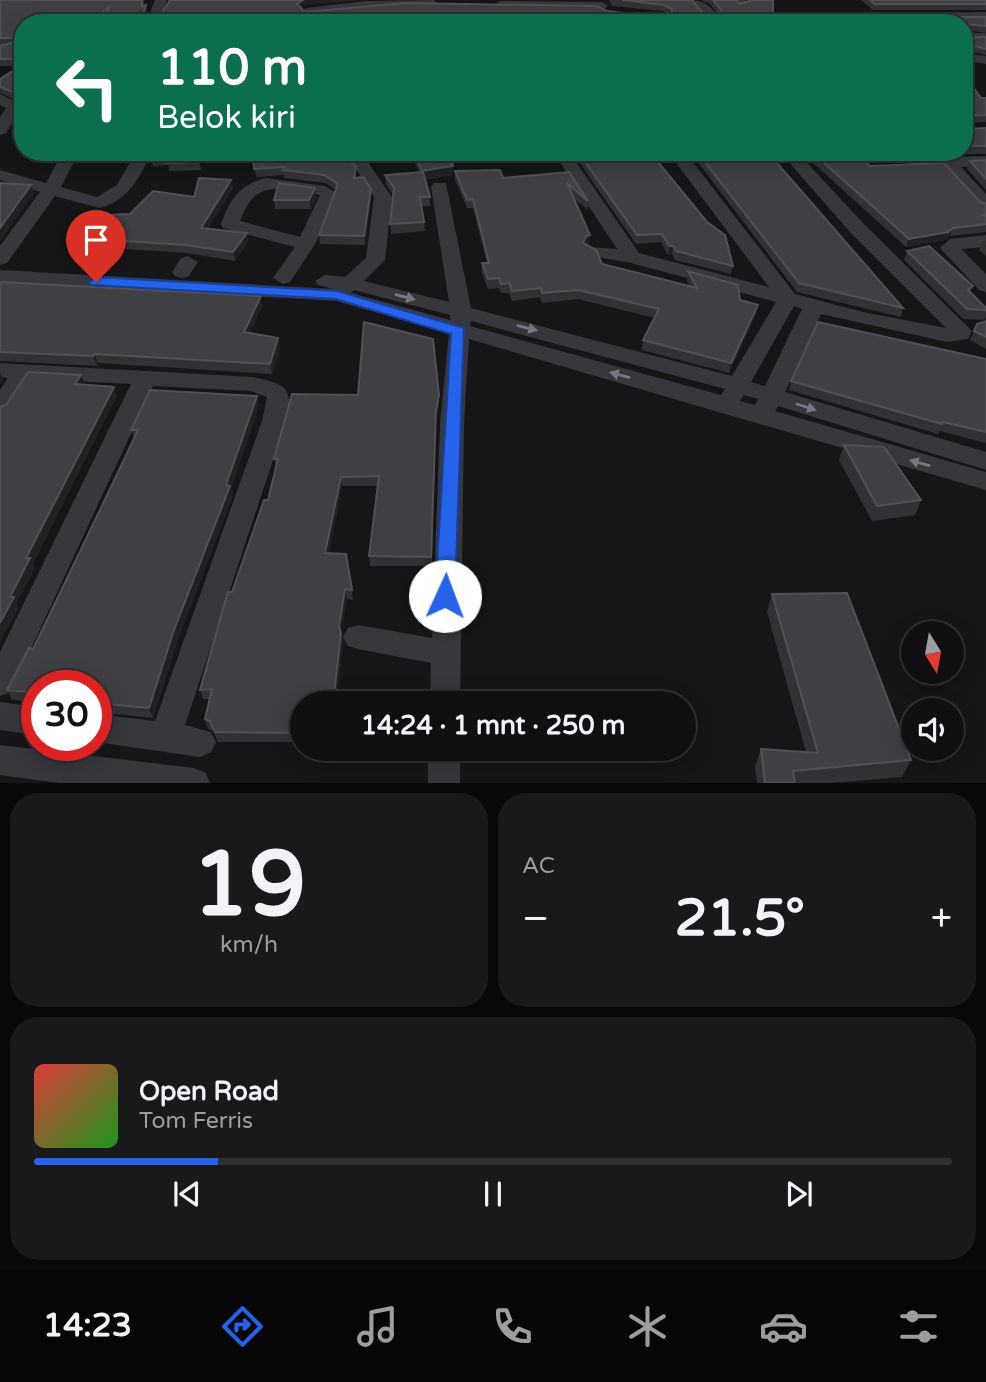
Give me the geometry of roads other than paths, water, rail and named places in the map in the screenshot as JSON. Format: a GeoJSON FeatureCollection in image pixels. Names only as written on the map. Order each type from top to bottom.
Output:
{"type":"FeatureCollection","features":[{"type":"Feature","properties":{"kind":"street"},"geometry":{"type":"LineString","coordinates":[[694,0],[710,14]]}},
{"type":"Feature","properties":{"kind":"street"},"geometry":{"type":"LineString","coordinates":[[852,0],[867,14]]}},
{"type":"Feature","properties":{"kind":"street"},"geometry":{"type":"LineString","coordinates":[[908,0],[922,14]]}},
{"type":"Feature","properties":{"kind":"street"},"geometry":{"type":"LineString","coordinates":[[488,5],[601,3],[603,10],[620,13]]}},
{"type":"Feature","properties":{"kind":"street"},"geometry":{"type":"LineString","coordinates":[[306,12],[379,5],[442,4]]}},
{"type":"Feature","properties":{"kind":"street"},"geometry":{"type":"LineString","coordinates":[[0,130],[14,108]]}},
{"type":"Feature","properties":{"kind":"street"},"geometry":{"type":"LineString","coordinates":[[0,262],[51,189],[66,161]]}},
{"type":"Feature","properties":{"kind":"street"},"geometry":{"type":"LineString","coordinates":[[0,175],[97,203],[112,198],[138,161]]}},
{"type":"Feature","properties":{"kind":"street"},"geometry":{"type":"LineString","coordinates":[[0,276],[343,289],[375,260],[380,239],[383,197],[361,161]]}},
{"type":"Feature","properties":{"kind":"street"},"geometry":{"type":"LineString","coordinates":[[567,161],[632,257]]}},
{"type":"Feature","properties":{"kind":"street"},"geometry":{"type":"LineString","coordinates":[[683,161],[788,299]]}},
{"type":"Feature","properties":{"kind":"street"},"geometry":{"type":"LineString","coordinates":[[594,251],[632,257],[814,306],[947,335],[961,333],[797,161]]}},
{"type":"Feature","properties":{"kind":"street"},"geometry":{"type":"LineString","coordinates":[[894,165],[918,161]]}},
{"type":"Feature","properties":{"kind":"street"},"geometry":{"type":"LineString","coordinates":[[947,161],[986,205]]}},
{"type":"Feature","properties":{"kind":"street"},"geometry":{"type":"LineString","coordinates":[[284,278],[306,244],[327,193],[265,183],[249,187],[243,193],[231,225],[306,244]]}},
{"type":"Feature","properties":{"kind":"street"},"geometry":{"type":"LineString","coordinates":[[440,187],[460,321],[452,437],[445,691]]}},
{"type":"Feature","properties":{"kind":"street"},"geometry":{"type":"LineString","coordinates":[[986,241],[957,243],[950,248],[986,286]]}},
{"type":"Feature","properties":{"kind":"street"},"geometry":{"type":"LineString","coordinates":[[0,262],[185,267],[284,278],[343,289],[767,405],[986,461]]}},
{"type":"Feature","properties":{"kind":"street"},"geometry":{"type":"LineString","coordinates":[[734,284],[763,267]]}},
{"type":"Feature","properties":{"kind":"street"},"geometry":{"type":"LineString","coordinates":[[733,395],[788,299]]}},
{"type":"Feature","properties":{"kind":"street"},"geometry":{"type":"LineString","coordinates":[[767,405],[814,306]]}},
{"type":"Feature","properties":{"kind":"street"},"geometry":{"type":"LineString","coordinates":[[0,408],[11,371],[253,384],[271,388],[278,393],[279,400],[164,738]]}},
{"type":"Feature","properties":{"kind":"street"},"geometry":{"type":"LineString","coordinates":[[0,683],[146,377]]}},
{"type":"Feature","properties":{"kind":"street"},"geometry":{"type":"LineString","coordinates":[[767,405],[986,481]]}},
{"type":"Feature","properties":{"kind":"street"},"geometry":{"type":"LineString","coordinates":[[358,637],[445,653]]}},
{"type":"Feature","properties":{"kind":"street"},"geometry":{"type":"LineString","coordinates":[[0,716],[21,718]]}},
{"type":"Feature","properties":{"kind":"street"},"geometry":{"type":"LineString","coordinates":[[112,731],[200,742]]}},
{"type":"Feature","properties":{"kind":"street"},"geometry":{"type":"LineString","coordinates":[[0,760],[118,779],[194,783]]}},
{"type":"Feature","properties":{"kind":"street"},"geometry":{"type":"LineString","coordinates":[[444,761],[444,783]]}}]}
